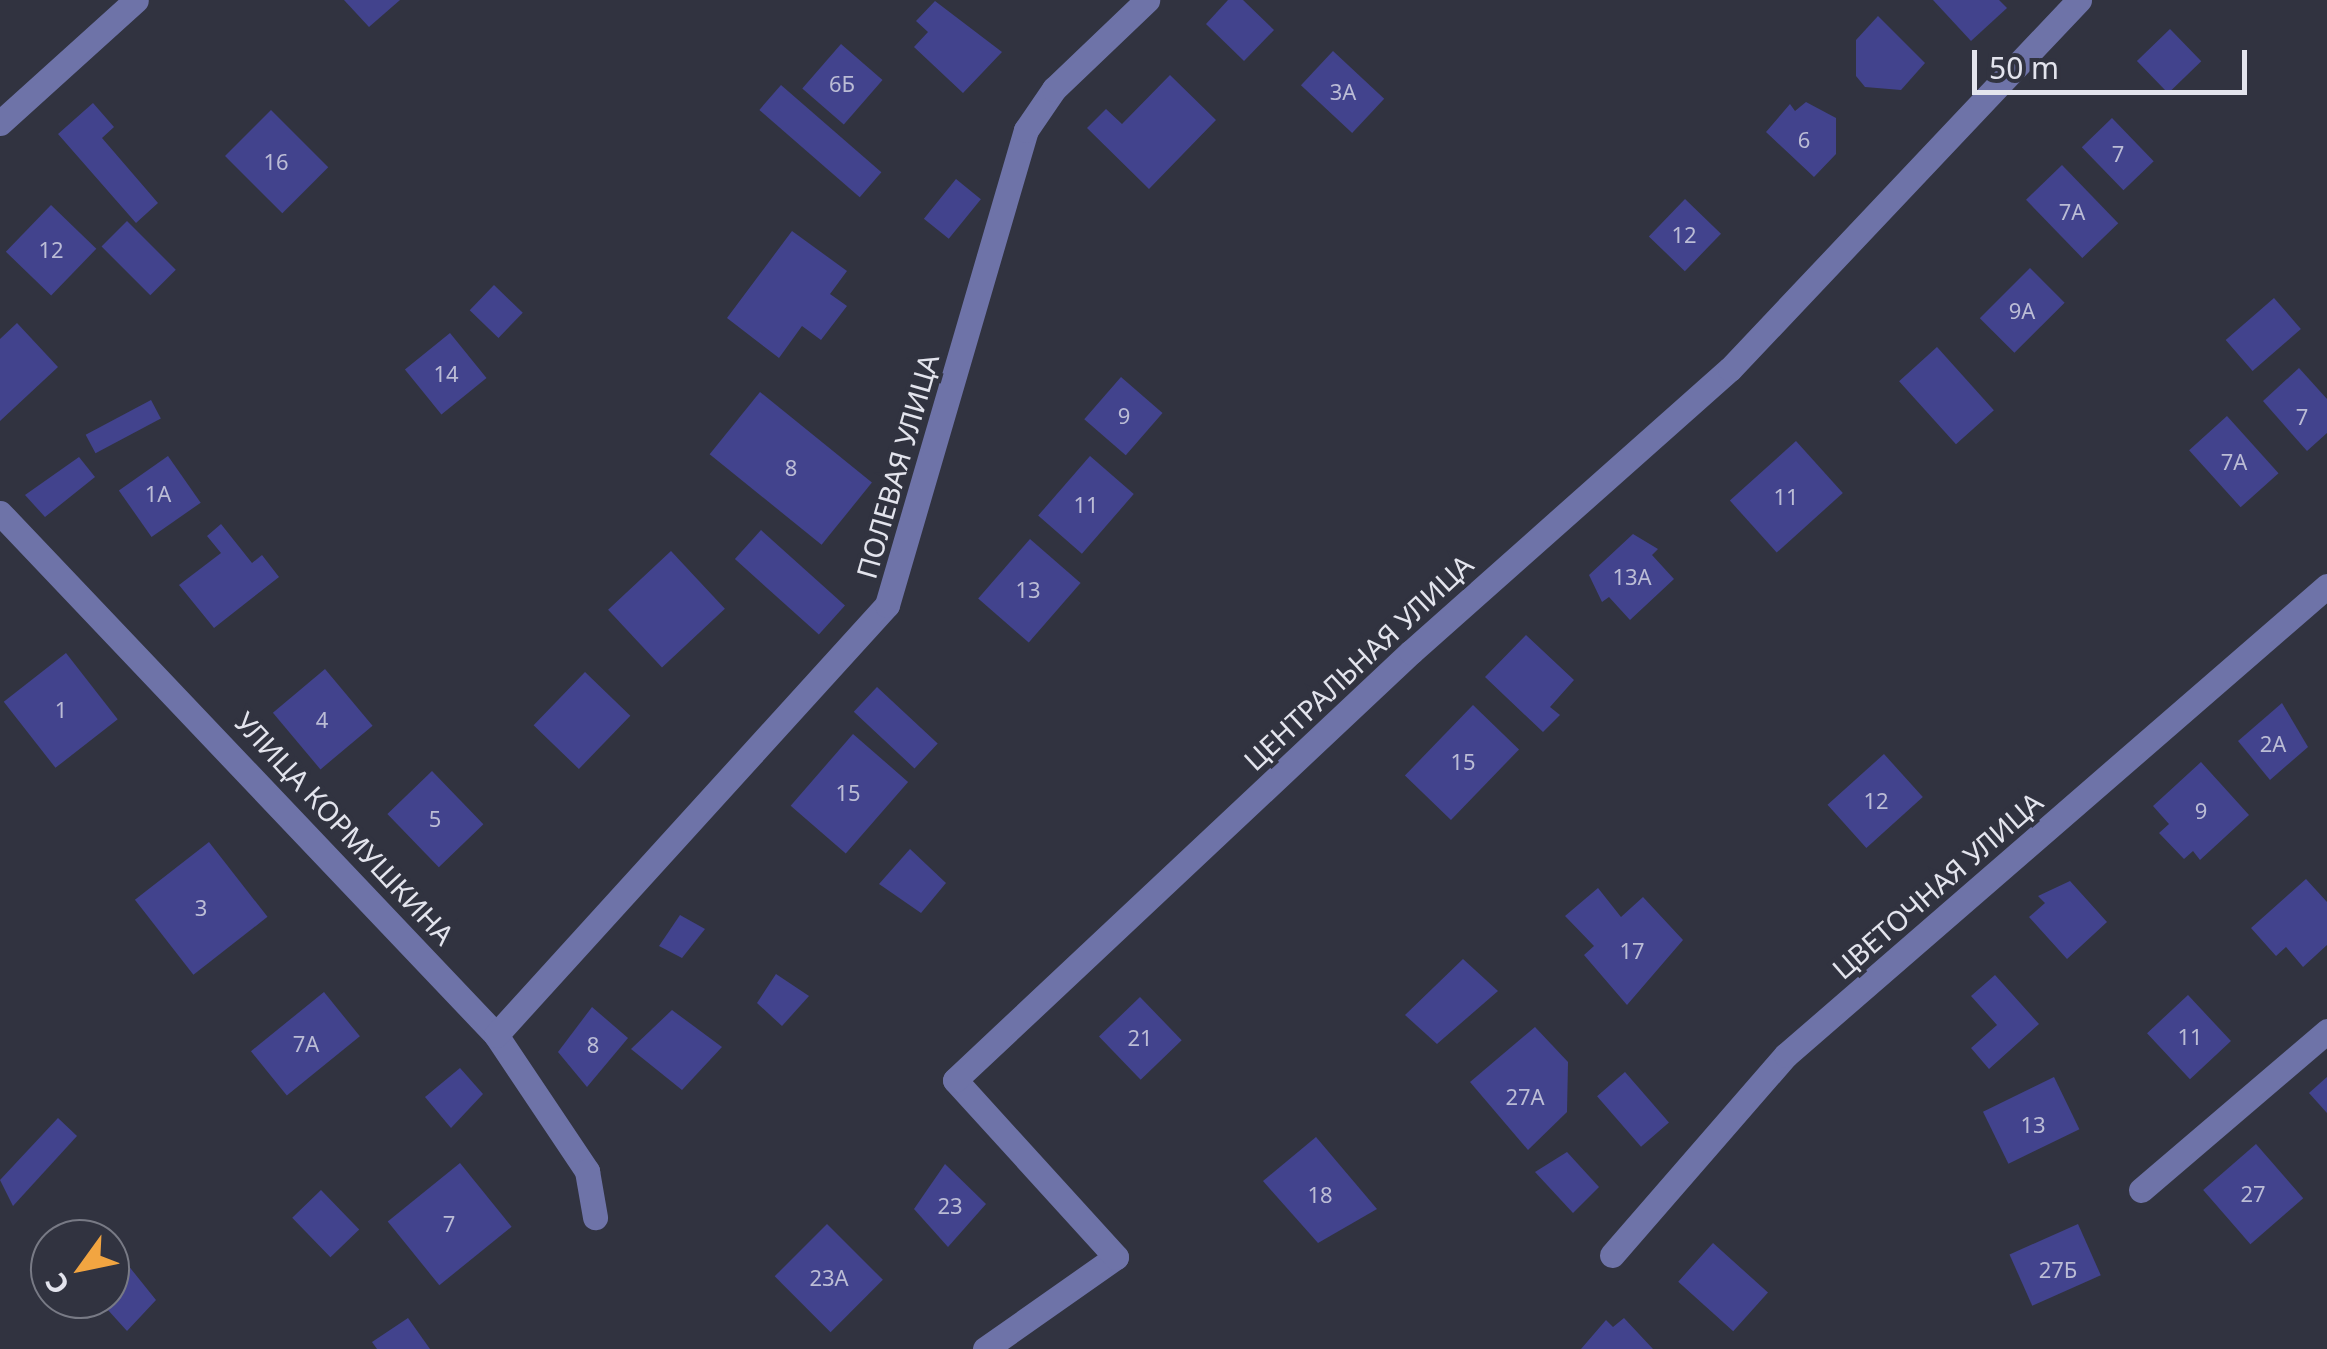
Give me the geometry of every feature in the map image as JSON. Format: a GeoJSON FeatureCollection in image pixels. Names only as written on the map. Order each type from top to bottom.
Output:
{"type":"FeatureCollection","features":[{"type":"Feature","properties":{"kind":"street"},"geometry":{"type":"LineString","coordinates":[[0,124],[136,0]]}},
{"type":"Feature","properties":{"kind":"street","name":"ПОЛЕВАЯ УЛИЦА"},"geometry":{"type":"LineString","coordinates":[[496,1035],[887,604],[1026,130],[1054,88],[1147,0]]}},
{"type":"Feature","properties":{"kind":"street","name":"ЦЕНТРАЛЬНАЯ УЛИЦА"},"geometry":{"type":"LineString","coordinates":[[985,1349],[1116,1256],[955,1080],[1410,652],[1730,369],[2079,0]]}},
{"type":"Feature","properties":{"kind":"street","name":"УЛИЦА КОРМУШКИНА"},"geometry":{"type":"LineString","coordinates":[[0,513],[496,1035],[587,1171],[595,1217]]}},
{"type":"Feature","properties":{"kind":"street","name":"ЦВЕТОЧНАЯ УЛИЦА"},"geometry":{"type":"LineString","coordinates":[[1612,1255],[1786,1054],[2326,589]]}},
{"type":"Feature","properties":{"kind":"street"},"geometry":{"type":"LineString","coordinates":[[2141,1190],[2327,1030]]}},
{"type":"Feature","properties":{"kind":"building"},"geometry":{"type":"Polygon","coordinates":[[[344,0],[400,0],[369,27],[344,0]]]}},
{"type":"Feature","properties":{"kind":"building"},"geometry":{"type":"Polygon","coordinates":[[[1228,0],[1243,0],[1274,30],[1244,61],[1206,24],[1228,0]]]}},
{"type":"Feature","properties":{"kind":"building"},"geometry":{"type":"Polygon","coordinates":[[[1933,0],[1999,0],[2007,8],[1971,41],[1933,0]]]}},
{"type":"Feature","properties":{"kind":"building"},"geometry":{"type":"Polygon","coordinates":[[[935,1],[1002,52],[963,93],[914,47],[928,32],[916,21],[935,1]]]}},
{"type":"Feature","properties":{"kind":"building"},"geometry":{"type":"Polygon","coordinates":[[[1878,16],[1925,63],[1901,90],[1865,87],[1856,76],[1856,40],[1878,16]]]}},
{"type":"Feature","properties":{"kind":"building"},"geometry":{"type":"Polygon","coordinates":[[[2170,29],[2201,61],[2168,93],[2137,61],[2170,29]]]}},
{"type":"Feature","properties":{"kind":"building"},"geometry":{"type":"Polygon","coordinates":[[[841,44],[883,80],[844,125],[802,89],[841,44]]]}},
{"type":"Feature","properties":{"kind":"building"},"geometry":{"type":"Polygon","coordinates":[[[1333,51],[1384,99],[1352,133],[1301,85],[1333,51]]]}},
{"type":"Feature","properties":{"kind":"building"},"geometry":{"type":"Polygon","coordinates":[[[1170,75],[1216,120],[1149,189],[1087,128],[1106,109],[1122,124],[1170,75]]]}},
{"type":"Feature","properties":{"kind":"building"},"geometry":{"type":"Polygon","coordinates":[[[781,85],[881,172],[860,197],[759,110],[781,85]]]}},
{"type":"Feature","properties":{"kind":"building"},"geometry":{"type":"Polygon","coordinates":[[[1806,102],[1836,118],[1836,154],[1814,177],[1766,132],[1790,104],[1795,111],[1806,102]]]}},
{"type":"Feature","properties":{"kind":"building"},"geometry":{"type":"Polygon","coordinates":[[[93,103],[114,127],[102,138],[158,203],[136,223],[58,134],[93,103]]]}},
{"type":"Feature","properties":{"kind":"building"},"geometry":{"type":"Polygon","coordinates":[[[271,110],[328,167],[282,213],[225,156],[271,110]]]}},
{"type":"Feature","properties":{"kind":"building"},"geometry":{"type":"Polygon","coordinates":[[[2112,118],[2154,161],[2123,190],[2082,147],[2112,118]]]}},
{"type":"Feature","properties":{"kind":"building"},"geometry":{"type":"Polygon","coordinates":[[[2062,165],[2118,223],[2082,258],[2026,200],[2062,165]]]}},
{"type":"Feature","properties":{"kind":"building"},"geometry":{"type":"Polygon","coordinates":[[[956,179],[981,199],[949,239],[924,219],[956,179]]]}},
{"type":"Feature","properties":{"kind":"building"},"geometry":{"type":"Polygon","coordinates":[[[1685,199],[1721,234],[1685,271],[1649,236],[1685,199]]]}},
{"type":"Feature","properties":{"kind":"building"},"geometry":{"type":"Polygon","coordinates":[[[51,205],[96,249],[51,296],[6,252],[51,205]]]}},
{"type":"Feature","properties":{"kind":"building"},"geometry":{"type":"Polygon","coordinates":[[[127,221],[176,270],[150,295],[102,246],[127,221]]]}},
{"type":"Feature","properties":{"kind":"building"},"geometry":{"type":"Polygon","coordinates":[[[792,231],[847,271],[830,294],[847,306],[821,340],[802,326],[779,358],[727,318],[792,231]]]}},
{"type":"Feature","properties":{"kind":"building"},"geometry":{"type":"Polygon","coordinates":[[[2030,268],[2065,303],[2014,353],[1980,318],[2030,268]]]}},
{"type":"Feature","properties":{"kind":"building"},"geometry":{"type":"Polygon","coordinates":[[[494,285],[523,313],[498,338],[470,310],[494,285]]]}},
{"type":"Feature","properties":{"kind":"building"},"geometry":{"type":"Polygon","coordinates":[[[2274,298],[2301,329],[2253,371],[2226,340],[2274,298]]]}},
{"type":"Feature","properties":{"kind":"building"},"geometry":{"type":"Polygon","coordinates":[[[17,323],[58,367],[0,421],[0,339],[17,323]]]}},
{"type":"Feature","properties":{"kind":"building"},"geometry":{"type":"Polygon","coordinates":[[[450,333],[487,378],[441,415],[405,370],[450,333]]]}},
{"type":"Feature","properties":{"kind":"building"},"geometry":{"type":"Polygon","coordinates":[[[1937,347],[1994,410],[1956,444],[1899,381],[1937,347]]]}},
{"type":"Feature","properties":{"kind":"building"},"geometry":{"type":"Polygon","coordinates":[[[2299,368],[2327,399],[2327,433],[2307,451],[2263,401],[2299,368]]]}},
{"type":"Feature","properties":{"kind":"building"},"geometry":{"type":"Polygon","coordinates":[[[1121,377],[1163,413],[1126,455],[1084,419],[1121,377]]]}},
{"type":"Feature","properties":{"kind":"building"},"geometry":{"type":"Polygon","coordinates":[[[760,392],[872,483],[822,545],[710,454],[760,392]]]}},
{"type":"Feature","properties":{"kind":"building"},"geometry":{"type":"Polygon","coordinates":[[[151,400],[161,419],[96,453],[86,435],[151,400]]]}},
{"type":"Feature","properties":{"kind":"building"},"geometry":{"type":"Polygon","coordinates":[[[2227,416],[2279,473],[2241,507],[2189,450],[2227,416]]]}},
{"type":"Feature","properties":{"kind":"building"},"geometry":{"type":"Polygon","coordinates":[[[1796,441],[1843,493],[1777,553],[1730,501],[1796,441]]]}},
{"type":"Feature","properties":{"kind":"building"},"geometry":{"type":"Polygon","coordinates":[[[168,456],[201,503],[152,537],[119,490],[168,456]]]}},
{"type":"Feature","properties":{"kind":"building"},"geometry":{"type":"Polygon","coordinates":[[[1090,456],[1134,494],[1082,554],[1038,516],[1090,456]]]}},
{"type":"Feature","properties":{"kind":"building"},"geometry":{"type":"Polygon","coordinates":[[[79,457],[95,477],[45,517],[25,495],[79,457]]]}},
{"type":"Feature","properties":{"kind":"building"},"geometry":{"type":"Polygon","coordinates":[[[221,524],[252,563],[262,555],[279,577],[214,628],[179,585],[221,553],[207,536],[221,524]]]}},
{"type":"Feature","properties":{"kind":"building"},"geometry":{"type":"Polygon","coordinates":[[[761,530],[845,606],[819,635],[735,559],[761,530]]]}},
{"type":"Feature","properties":{"kind":"building"},"geometry":{"type":"Polygon","coordinates":[[[1633,534],[1658,549],[1652,555],[1674,579],[1630,620],[1609,597],[1602,602],[1589,575],[1633,534]]]}},
{"type":"Feature","properties":{"kind":"building"},"geometry":{"type":"Polygon","coordinates":[[[1030,539],[1081,583],[1029,643],[978,599],[1030,539]]]}},
{"type":"Feature","properties":{"kind":"building"},"geometry":{"type":"Polygon","coordinates":[[[671,551],[725,609],[662,667],[608,610],[671,551]]]}},
{"type":"Feature","properties":{"kind":"building"},"geometry":{"type":"Polygon","coordinates":[[[1526,635],[1574,680],[1550,707],[1560,715],[1543,732],[1485,677],[1526,635]]]}},
{"type":"Feature","properties":{"kind":"building"},"geometry":{"type":"Polygon","coordinates":[[[66,653],[118,719],[55,768],[4,702],[66,653]]]}},
{"type":"Feature","properties":{"kind":"building"},"geometry":{"type":"Polygon","coordinates":[[[325,669],[373,726],[320,769],[273,713],[325,669]]]}},
{"type":"Feature","properties":{"kind":"building"},"geometry":{"type":"Polygon","coordinates":[[[585,672],[630,716],[579,769],[534,725],[585,672]]]}},
{"type":"Feature","properties":{"kind":"building"},"geometry":{"type":"Polygon","coordinates":[[[877,687],[938,744],[915,768],[854,712],[877,687]]]}},
{"type":"Feature","properties":{"kind":"building"},"geometry":{"type":"Polygon","coordinates":[[[2282,703],[2308,747],[2270,780],[2238,741],[2282,703]]]}},
{"type":"Feature","properties":{"kind":"building"},"geometry":{"type":"Polygon","coordinates":[[[1473,705],[1519,749],[1451,820],[1405,775],[1473,705]]]}},
{"type":"Feature","properties":{"kind":"building"},"geometry":{"type":"Polygon","coordinates":[[[853,734],[908,782],[846,854],[791,806],[853,734]]]}},
{"type":"Feature","properties":{"kind":"building"},"geometry":{"type":"Polygon","coordinates":[[[1884,754],[1923,797],[1866,848],[1828,805],[1884,754]]]}},
{"type":"Feature","properties":{"kind":"building"},"geometry":{"type":"Polygon","coordinates":[[[2201,762],[2249,815],[2200,860],[2193,851],[2184,859],[2159,833],[2169,824],[2153,806],[2201,762]]]}},
{"type":"Feature","properties":{"kind":"building"},"geometry":{"type":"Polygon","coordinates":[[[432,771],[483,824],[439,867],[387,814],[432,771]]]}},
{"type":"Feature","properties":{"kind":"building"},"geometry":{"type":"Polygon","coordinates":[[[209,842],[267,917],[193,975],[135,900],[209,842]]]}},
{"type":"Feature","properties":{"kind":"building"},"geometry":{"type":"Polygon","coordinates":[[[910,849],[946,883],[921,913],[879,884],[910,849]]]}},
{"type":"Feature","properties":{"kind":"building"},"geometry":{"type":"Polygon","coordinates":[[[2306,879],[2327,902],[2327,945],[2303,967],[2286,947],[2276,956],[2251,928],[2306,879]]]}},
{"type":"Feature","properties":{"kind":"building"},"geometry":{"type":"Polygon","coordinates":[[[2070,881],[2107,922],[2067,959],[2029,917],[2045,903],[2038,896],[2070,881]]]}},
{"type":"Feature","properties":{"kind":"building"},"geometry":{"type":"Polygon","coordinates":[[[1598,888],[1621,917],[1643,897],[1683,940],[1627,1005],[1584,955],[1594,946],[1565,916],[1598,888]]]}},
{"type":"Feature","properties":{"kind":"building"},"geometry":{"type":"Polygon","coordinates":[[[680,915],[705,929],[682,958],[659,946],[680,915]]]}},
{"type":"Feature","properties":{"kind":"building"},"geometry":{"type":"Polygon","coordinates":[[[1463,959],[1498,991],[1437,1044],[1405,1015],[1463,959]]]}},
{"type":"Feature","properties":{"kind":"building"},"geometry":{"type":"Polygon","coordinates":[[[776,974],[809,996],[782,1026],[757,1003],[776,974]]]}},
{"type":"Feature","properties":{"kind":"building"},"geometry":{"type":"Polygon","coordinates":[[[1995,975],[2039,1024],[1989,1069],[1971,1048],[1997,1025],[1971,996],[1995,975]]]}},
{"type":"Feature","properties":{"kind":"building"},"geometry":{"type":"Polygon","coordinates":[[[324,992],[360,1036],[287,1095],[251,1051],[324,992]]]}},
{"type":"Feature","properties":{"kind":"building"},"geometry":{"type":"Polygon","coordinates":[[[2188,995],[2231,1041],[2190,1079],[2147,1033],[2188,995]]]}},
{"type":"Feature","properties":{"kind":"building"},"geometry":{"type":"Polygon","coordinates":[[[1140,997],[1182,1040],[1141,1080],[1099,1037],[1140,997]]]}},
{"type":"Feature","properties":{"kind":"building"},"geometry":{"type":"Polygon","coordinates":[[[592,1007],[628,1038],[587,1087],[558,1052],[592,1007]]]}},
{"type":"Feature","properties":{"kind":"building"},"geometry":{"type":"Polygon","coordinates":[[[672,1010],[722,1047],[682,1090],[631,1049],[672,1010]]]}},
{"type":"Feature","properties":{"kind":"building"},"geometry":{"type":"Polygon","coordinates":[[[1535,1027],[1568,1062],[1567,1112],[1528,1150],[1470,1082],[1535,1027]]]}},
{"type":"Feature","properties":{"kind":"building"},"geometry":{"type":"Polygon","coordinates":[[[460,1068],[483,1094],[451,1128],[425,1097],[460,1068]]]}},
{"type":"Feature","properties":{"kind":"building"},"geometry":{"type":"Polygon","coordinates":[[[1625,1072],[1669,1123],[1641,1147],[1597,1096],[1625,1072]]]}},
{"type":"Feature","properties":{"kind":"building"},"geometry":{"type":"Polygon","coordinates":[[[2054,1077],[2079,1129],[2008,1164],[1983,1112],[2054,1077]]]}},
{"type":"Feature","properties":{"kind":"building"},"geometry":{"type":"Polygon","coordinates":[[[2327,1077],[2327,1113],[2309,1093],[2327,1077]]]}},
{"type":"Feature","properties":{"kind":"building"},"geometry":{"type":"Polygon","coordinates":[[[58,1118],[77,1136],[13,1206],[0,1180],[58,1118]]]}},
{"type":"Feature","properties":{"kind":"building"},"geometry":{"type":"Polygon","coordinates":[[[1316,1137],[1377,1209],[1318,1243],[1263,1181],[1316,1137]]]}},
{"type":"Feature","properties":{"kind":"building"},"geometry":{"type":"Polygon","coordinates":[[[2256,1144],[2303,1198],[2250,1244],[2203,1190],[2256,1144]]]}},
{"type":"Feature","properties":{"kind":"building"},"geometry":{"type":"Polygon","coordinates":[[[1567,1152],[1599,1187],[1573,1213],[1535,1172],[1567,1152]]]}},
{"type":"Feature","properties":{"kind":"building"},"geometry":{"type":"Polygon","coordinates":[[[460,1163],[512,1227],[439,1285],[388,1222],[460,1163]]]}},
{"type":"Feature","properties":{"kind":"building"},"geometry":{"type":"Polygon","coordinates":[[[945,1164],[986,1204],[948,1247],[914,1209],[945,1164]]]}},
{"type":"Feature","properties":{"kind":"building"},"geometry":{"type":"Polygon","coordinates":[[[321,1190],[359,1230],[330,1257],[292,1218],[321,1190]]]}},
{"type":"Feature","properties":{"kind":"building"},"geometry":{"type":"Polygon","coordinates":[[[827,1224],[883,1280],[831,1332],[775,1276],[827,1224]]]}},
{"type":"Feature","properties":{"kind":"building"},"geometry":{"type":"Polygon","coordinates":[[[2078,1224],[2101,1275],[2032,1306],[2009,1255],[2078,1224]]]}},
{"type":"Feature","properties":{"kind":"building"},"geometry":{"type":"Polygon","coordinates":[[[1713,1243],[1768,1293],[1733,1331],[1678,1282],[1713,1243]]]}},
{"type":"Feature","properties":{"kind":"building"},"geometry":{"type":"Polygon","coordinates":[[[130,1268],[156,1300],[127,1331],[116,1319],[130,1319],[130,1268]]]}},
{"type":"Feature","properties":{"kind":"building"},"geometry":{"type":"Polygon","coordinates":[[[408,1318],[430,1349],[377,1349],[372,1342],[408,1318]]]}},
{"type":"Feature","properties":{"kind":"building"},"geometry":{"type":"Polygon","coordinates":[[[1624,1318],[1653,1349],[1581,1349],[1606,1320],[1613,1327],[1624,1318]]]}}]}
